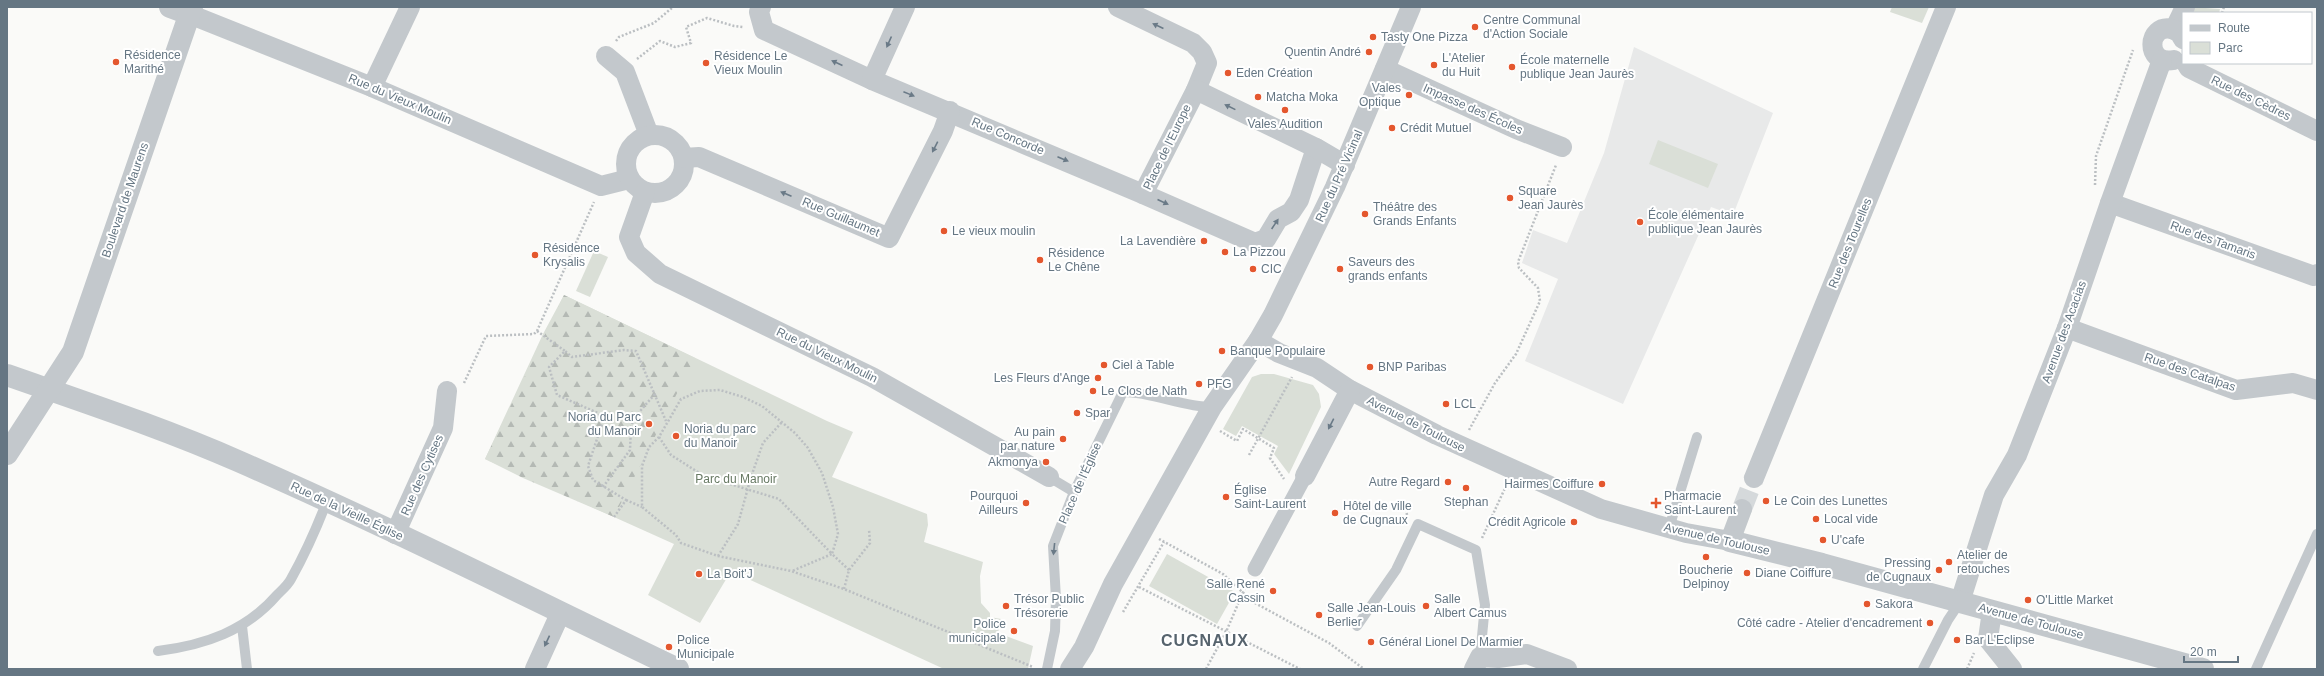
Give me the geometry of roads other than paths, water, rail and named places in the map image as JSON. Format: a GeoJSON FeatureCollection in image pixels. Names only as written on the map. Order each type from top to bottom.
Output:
{"type":"FeatureCollection","features":[{"type":"Feature","properties":{"kind":"street"},"geometry":{"type":"LineString","coordinates":[[372,87],[410,7]]}},
{"type":"Feature","properties":{"kind":"street","name":"Rue Concorde"},"geometry":{"type":"LineString","coordinates":[[761,7],[759,12],[764,30],[872,80],[950,111],[1143,194]]}},
{"type":"Feature","properties":{"kind":"street"},"geometry":{"type":"LineString","coordinates":[[872,80],[905,7]]}},
{"type":"Feature","properties":{"kind":"street"},"geometry":{"type":"LineString","coordinates":[[1118,7],[1194,43],[1202,52],[1207,63],[1196,90]]}},
{"type":"Feature","properties":{"kind":"street","name":"Rue du Pré Vicinal"},"geometry":{"type":"LineString","coordinates":[[1258,341],[1292,276],[1345,165],[1411,7]]}},
{"type":"Feature","properties":{"kind":"street","name":"Rue des Tourelles"},"geometry":{"type":"LineString","coordinates":[[1754,478],[1946,7]]}},
{"type":"Feature","properties":{"kind":"street","name":"Rue du Vieux Moulin"},"geometry":{"type":"LineString","coordinates":[[183,9],[372,87],[601,186],[629,179]]}},
{"type":"Feature","properties":{"kind":"street","name":"Boulevard de Maurens"},"geometry":{"type":"LineString","coordinates":[[7,454],[73,352],[183,9]]}},
{"type":"Feature","properties":{"kind":"street"},"geometry":{"type":"LineString","coordinates":[[2161,30],[2182,49],[2173,60],[2162,60],[2154,52],[2152,43],[2153,38],[2161,30]]}},
{"type":"Feature","properties":{"kind":"street"},"geometry":{"type":"LineString","coordinates":[[606,56],[623,70],[633,89],[649,135]]}},
{"type":"Feature","properties":{"kind":"street","name":"Avenue des Acacias"},"geometry":{"type":"LineString","coordinates":[[1960,602],[1994,495],[2017,455],[2067,328],[2102,197],[2162,60]]}},
{"type":"Feature","properties":{"kind":"street","name":"Rue des Cèdres"},"geometry":{"type":"LineString","coordinates":[[2188,64],[2189,68],[2317,130]]}},
{"type":"Feature","properties":{"kind":"street","name":"Impasse des Écoles"},"geometry":{"type":"LineString","coordinates":[[1385,69],[1516,129],[1562,147]]}},
{"type":"Feature","properties":{"kind":"street","name":"Place de l'Europe"},"geometry":{"type":"LineString","coordinates":[[1316,148],[1299,200],[1291,212],[1278,219],[1266,239],[1255,243],[1143,194],[1196,90],[1316,148],[1345,165]]}},
{"type":"Feature","properties":{"kind":"street","name":"Rue Guillaumet"},"geometry":{"type":"LineString","coordinates":[[684,158],[700,157],[889,238],[943,131],[950,111]]}},
{"type":"Feature","properties":{"kind":"street"},"geometry":{"type":"LineString","coordinates":[[649,135],[667,137],[680,150],[684,158],[684,169],[674,186],[665,192],[655,194],[645,192],[629,179],[625,168],[628,152],[638,139],[649,135]]}},
{"type":"Feature","properties":{"kind":"street","name":"Rue du Vieux Moulin"},"geometry":{"type":"LineString","coordinates":[[645,192],[629,237],[636,253],[660,274],[872,376],[1049,477]]}},
{"type":"Feature","properties":{"kind":"street","name":"Rue des Tamaris"},"geometry":{"type":"LineString","coordinates":[[2102,197],[2314,276],[2317,274]]}},
{"type":"Feature","properties":{"kind":"street","name":"Rue des Catalpas"},"geometry":{"type":"LineString","coordinates":[[2067,328],[2236,390],[2293,384],[2317,390]]}},
{"type":"Feature","properties":{"kind":"street"},"geometry":{"type":"LineString","coordinates":[[1070,669],[1084,647],[1113,584],[1144,532],[1208,414],[1258,341]]}},
{"type":"Feature","properties":{"kind":"street","name":"Avenue de Toulouse"},"geometry":{"type":"LineString","coordinates":[[1258,341],[1280,353],[1317,368],[1350,390],[1461,447],[1601,509],[1669,528],[1730,541],[1992,610],[2203,669]]}},
{"type":"Feature","properties":{"kind":"street","name":"Rue de la Vieille Église"},"geometry":{"type":"LineString","coordinates":[[7,375],[50,389],[237,460],[327,501],[560,614],[678,669]]}},
{"type":"Feature","properties":{"kind":"street"},"geometry":{"type":"LineString","coordinates":[[1255,568],[1350,390]]}},
{"type":"Feature","properties":{"kind":"street","name":"Rue des Cytises"},"geometry":{"type":"LineString","coordinates":[[396,534],[443,428],[447,391]]}},
{"type":"Feature","properties":{"kind":"street"},"geometry":{"type":"LineString","coordinates":[[1730,541],[1742,510]]}},
{"type":"Feature","properties":{"kind":"street"},"geometry":{"type":"LineString","coordinates":[[1992,610],[1988,639],[2011,668]]}},
{"type":"Feature","properties":{"kind":"street"},"geometry":{"type":"LineString","coordinates":[[535,669],[560,614]]}},
{"type":"Feature","properties":{"kind":"street"},"geometry":{"type":"LineString","coordinates":[[1477,663],[1527,654],[1567,669]]}},
{"type":"Feature","properties":{"kind":"lane","name":"Place de l'Église"},"geometry":{"type":"LineString","coordinates":[[1047,668],[1054,631],[1056,599],[1053,546],[1074,492],[1123,392],[1138,392],[1195,407],[1208,414]]}},
{"type":"Feature","properties":{"kind":"lane"},"geometry":{"type":"LineString","coordinates":[[1669,528],[1696,436]]}},
{"type":"Feature","properties":{"kind":"lane","name":"Rue du Vieux Moulin"},"geometry":{"type":"LineString","coordinates":[[1049,477],[1074,492]]}},
{"type":"Feature","properties":{"kind":"lane"},"geometry":{"type":"LineString","coordinates":[[158,651],[187,648],[220,637],[242,626],[264,611],[290,580],[327,501]]}},
{"type":"Feature","properties":{"kind":"lane"},"geometry":{"type":"LineString","coordinates":[[1357,626],[1396,570],[1418,524],[1476,550],[1485,606],[1477,663]]}},
{"type":"Feature","properties":{"kind":"lane"},"geometry":{"type":"LineString","coordinates":[[2256,669],[2317,534]]}},
{"type":"Feature","properties":{"kind":"lane"},"geometry":{"type":"LineString","coordinates":[[1923,669],[1948,620],[1960,602]]}},
{"type":"Feature","properties":{"kind":"lane"},"geometry":{"type":"LineString","coordinates":[[242,626],[247,669]]}},
{"type":"Feature","properties":{"kind":"tunnel"},"geometry":{"type":"LineString","coordinates":[[1742,509],[1754,478]]}},
{"type":"Feature","properties":{"kind":"place","name":"Centre Communal d'Action Sociale"},"geometry":{"type":"Point","coordinates":[1475,27]}},
{"type":"Feature","properties":{"kind":"place","name":"Tasty One Pizza"},"geometry":{"type":"Point","coordinates":[1373,37]}},
{"type":"Feature","properties":{"kind":"place","name":"Quentin André"},"geometry":{"type":"Point","coordinates":[1369,52]}},
{"type":"Feature","properties":{"kind":"place","name":"Résidence Marithé"},"geometry":{"type":"Point","coordinates":[116,62]}},
{"type":"Feature","properties":{"kind":"place","name":"Résidence Le Vieux Moulin"},"geometry":{"type":"Point","coordinates":[706,63]}},
{"type":"Feature","properties":{"kind":"place","name":"L'Atelier du Huit"},"geometry":{"type":"Point","coordinates":[1434,65]}},
{"type":"Feature","properties":{"kind":"place","name":"École maternelle publique Jean Jaurès"},"geometry":{"type":"Point","coordinates":[1512,67]}},
{"type":"Feature","properties":{"kind":"place","name":"Eden Création"},"geometry":{"type":"Point","coordinates":[1228,73]}},
{"type":"Feature","properties":{"kind":"place","name":"Vales Optique"},"geometry":{"type":"Point","coordinates":[1409,95]}},
{"type":"Feature","properties":{"kind":"place","name":"Matcha Moka"},"geometry":{"type":"Point","coordinates":[1258,97]}},
{"type":"Feature","properties":{"kind":"place","name":"Vales Audition"},"geometry":{"type":"Point","coordinates":[1285,110]}},
{"type":"Feature","properties":{"kind":"place","name":"Crédit Mutuel"},"geometry":{"type":"Point","coordinates":[1392,128]}},
{"type":"Feature","properties":{"kind":"place","name":"Square Jean Jaurès"},"geometry":{"type":"Point","coordinates":[1510,198]}},
{"type":"Feature","properties":{"kind":"place","name":"Théâtre des Grands Enfants"},"geometry":{"type":"Point","coordinates":[1365,214]}},
{"type":"Feature","properties":{"kind":"place","name":"École élémentaire publique Jean Jaurès"},"geometry":{"type":"Point","coordinates":[1640,222]}},
{"type":"Feature","properties":{"kind":"place","name":"Le vieux moulin"},"geometry":{"type":"Point","coordinates":[944,231]}},
{"type":"Feature","properties":{"kind":"place","name":"La Lavendière"},"geometry":{"type":"Point","coordinates":[1204,241]}},
{"type":"Feature","properties":{"kind":"place","name":"La Pizzou"},"geometry":{"type":"Point","coordinates":[1225,252]}},
{"type":"Feature","properties":{"kind":"place","name":"Résidence Krysalis"},"geometry":{"type":"Point","coordinates":[535,255]}},
{"type":"Feature","properties":{"kind":"place","name":"Résidence Le Chêne"},"geometry":{"type":"Point","coordinates":[1040,260]}},
{"type":"Feature","properties":{"kind":"place","name":"CIC"},"geometry":{"type":"Point","coordinates":[1253,269]}},
{"type":"Feature","properties":{"kind":"place","name":"Saveurs des grands enfants"},"geometry":{"type":"Point","coordinates":[1340,269]}},
{"type":"Feature","properties":{"kind":"place","name":"Banque Populaire"},"geometry":{"type":"Point","coordinates":[1222,351]}},
{"type":"Feature","properties":{"kind":"place","name":"Ciel à Table"},"geometry":{"type":"Point","coordinates":[1104,365]}},
{"type":"Feature","properties":{"kind":"place","name":"BNP Paribas"},"geometry":{"type":"Point","coordinates":[1370,367]}},
{"type":"Feature","properties":{"kind":"place","name":"Les Fleurs d'Ange"},"geometry":{"type":"Point","coordinates":[1098,378]}},
{"type":"Feature","properties":{"kind":"place","name":"PFG"},"geometry":{"type":"Point","coordinates":[1199,384]}},
{"type":"Feature","properties":{"kind":"place","name":"Le Clos de Nath"},"geometry":{"type":"Point","coordinates":[1093,391]}},
{"type":"Feature","properties":{"kind":"place","name":"LCL"},"geometry":{"type":"Point","coordinates":[1446,404]}},
{"type":"Feature","properties":{"kind":"place","name":"Spar"},"geometry":{"type":"Point","coordinates":[1077,413]}},
{"type":"Feature","properties":{"kind":"place","name":"Noria du Parc du Manoir"},"geometry":{"type":"Point","coordinates":[649,424]}},
{"type":"Feature","properties":{"kind":"place","name":"Noria du parc du Manoir"},"geometry":{"type":"Point","coordinates":[676,436]}},
{"type":"Feature","properties":{"kind":"place","name":"Au pain par nature"},"geometry":{"type":"Point","coordinates":[1063,439]}},
{"type":"Feature","properties":{"kind":"place","name":"Akmonya"},"geometry":{"type":"Point","coordinates":[1046,462]}},
{"type":"Feature","properties":{"kind":"place","name":"Autre Regard"},"geometry":{"type":"Point","coordinates":[1448,482]}},
{"type":"Feature","properties":{"kind":"place","name":"Hairmes Coiffure"},"geometry":{"type":"Point","coordinates":[1602,484]}},
{"type":"Feature","properties":{"kind":"place","name":"Stephan"},"geometry":{"type":"Point","coordinates":[1466,488]}},
{"type":"Feature","properties":{"kind":"place","name":"Église Saint-Laurent"},"geometry":{"type":"Point","coordinates":[1226,497]}},
{"type":"Feature","properties":{"kind":"place","name":"Le Coin des Lunettes"},"geometry":{"type":"Point","coordinates":[1766,501]}},
{"type":"Feature","properties":{"kind":"place","name":"Pourquoi Ailleurs"},"geometry":{"type":"Point","coordinates":[1026,503]}},
{"type":"Feature","properties":{"kind":"place","name":"Pharmacie Saint-Laurent"},"geometry":{"type":"Point","coordinates":[1656,503]}},
{"type":"Feature","properties":{"kind":"place","name":"Hôtel de ville de Cugnaux"},"geometry":{"type":"Point","coordinates":[1335,513]}},
{"type":"Feature","properties":{"kind":"place","name":"Local vide"},"geometry":{"type":"Point","coordinates":[1816,519]}},
{"type":"Feature","properties":{"kind":"place","name":"Crédit Agricole"},"geometry":{"type":"Point","coordinates":[1574,522]}},
{"type":"Feature","properties":{"kind":"place","name":"U'cafe"},"geometry":{"type":"Point","coordinates":[1823,540]}},
{"type":"Feature","properties":{"kind":"place","name":"Boucherie Delpinoy"},"geometry":{"type":"Point","coordinates":[1706,557]}},
{"type":"Feature","properties":{"kind":"place","name":"Atelier de retouches"},"geometry":{"type":"Point","coordinates":[1949,562]}},
{"type":"Feature","properties":{"kind":"place","name":"Pressing de Cugnaux"},"geometry":{"type":"Point","coordinates":[1939,570]}},
{"type":"Feature","properties":{"kind":"place","name":"Diane Coiffure"},"geometry":{"type":"Point","coordinates":[1747,573]}},
{"type":"Feature","properties":{"kind":"place","name":"La Boit'J"},"geometry":{"type":"Point","coordinates":[699,574]}},
{"type":"Feature","properties":{"kind":"place","name":"Salle René Cassin"},"geometry":{"type":"Point","coordinates":[1273,591]}},
{"type":"Feature","properties":{"kind":"place","name":"O'Little Market"},"geometry":{"type":"Point","coordinates":[2028,600]}},
{"type":"Feature","properties":{"kind":"place","name":"Sakora"},"geometry":{"type":"Point","coordinates":[1867,604]}},
{"type":"Feature","properties":{"kind":"place","name":"Trésor Public Trésorerie"},"geometry":{"type":"Point","coordinates":[1006,606]}},
{"type":"Feature","properties":{"kind":"place","name":"Salle Albert Camus"},"geometry":{"type":"Point","coordinates":[1426,606]}},
{"type":"Feature","properties":{"kind":"place","name":"Salle Jean-Louis Berlier"},"geometry":{"type":"Point","coordinates":[1319,615]}},
{"type":"Feature","properties":{"kind":"place","name":"Côté cadre - Atelier d'encadrement"},"geometry":{"type":"Point","coordinates":[1930,623]}},
{"type":"Feature","properties":{"kind":"place","name":"Police municipale"},"geometry":{"type":"Point","coordinates":[1014,631]}},
{"type":"Feature","properties":{"kind":"place","name":"Bar L'Eclipse"},"geometry":{"type":"Point","coordinates":[1957,640]}},
{"type":"Feature","properties":{"kind":"place","name":"Général Lionel De Marmier"},"geometry":{"type":"Point","coordinates":[1371,642]}},
{"type":"Feature","properties":{"kind":"place","name":"Police Municipale"},"geometry":{"type":"Point","coordinates":[669,647]}},
{"type":"Feature","properties":{"kind":"district","name":"CUGNAUX"},"geometry":{"type":"Point","coordinates":[1205,640]}},
{"type":"Feature","properties":{"kind":"park label","name":"Parc du Manoir"},"geometry":{"type":"Point","coordinates":[736,479]}}]}
